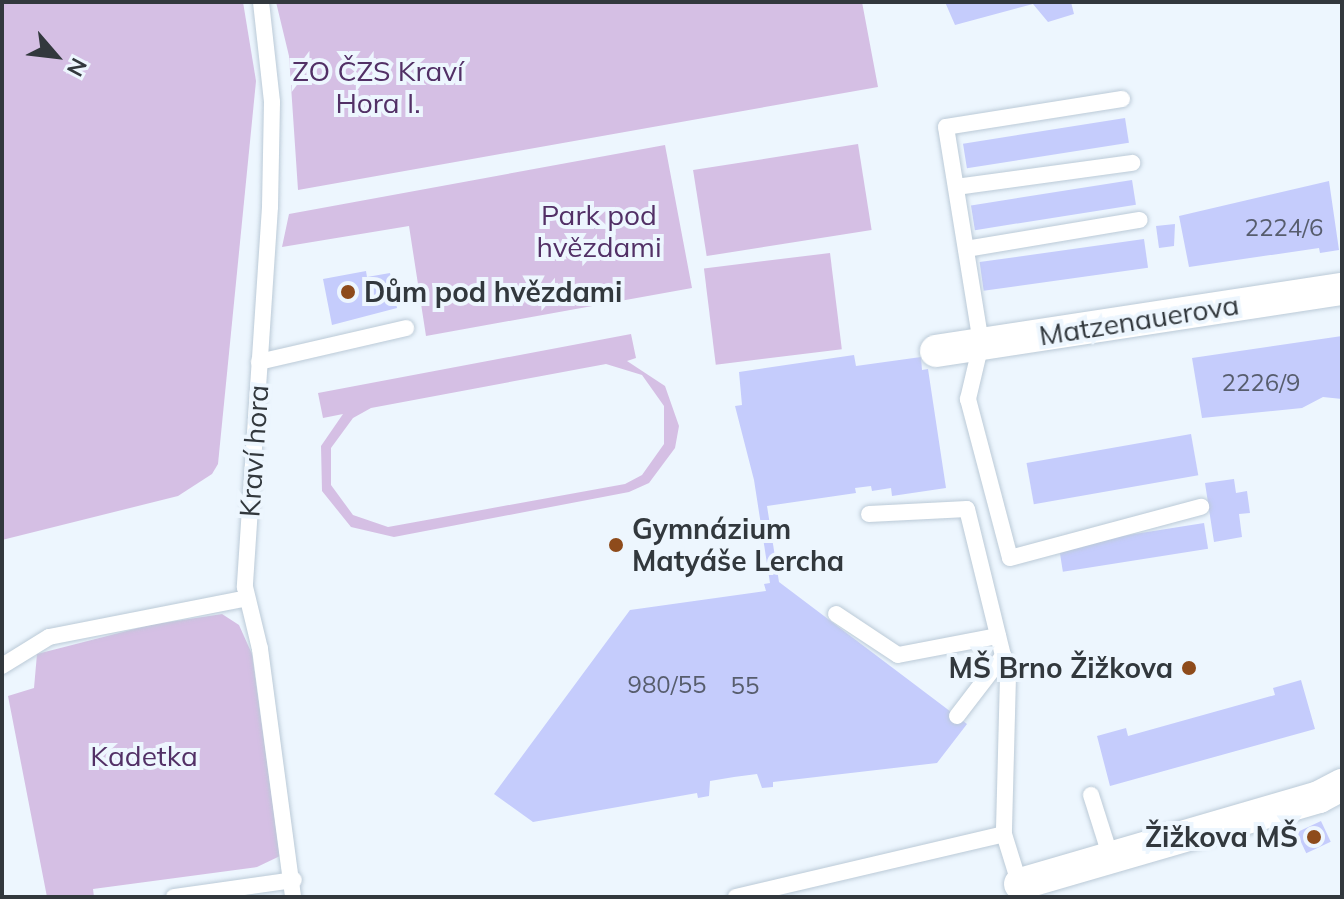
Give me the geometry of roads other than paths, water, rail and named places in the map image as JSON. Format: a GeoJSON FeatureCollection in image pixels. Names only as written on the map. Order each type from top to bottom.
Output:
{"type":"FeatureCollection","features":[{"type":"Feature","properties":{"kind":"street","name":"Matzenauerova"},"geometry":{"type":"LineString","coordinates":[[936,351],[1342,289]]}},
{"type":"Feature","properties":{"kind":"street"},"geometry":{"type":"LineString","coordinates":[[1021,891],[1111,858],[1319,797],[1342,785]]}},
{"type":"Feature","properties":{"kind":"lane","name":"Kraví hora"},"geometry":{"type":"LineString","coordinates":[[261,2],[272,102],[247,598],[260,649],[293,888]]}},
{"type":"Feature","properties":{"kind":"lane"},"geometry":{"type":"LineString","coordinates":[[1122,99],[946,127],[981,344],[968,399],[1010,558],[1201,507]]}},
{"type":"Feature","properties":{"kind":"lane"},"geometry":{"type":"LineString","coordinates":[[956,187],[1132,163]]}},
{"type":"Feature","properties":{"kind":"lane"},"geometry":{"type":"LineString","coordinates":[[966,249],[1140,220]]}},
{"type":"Feature","properties":{"kind":"lane"},"geometry":{"type":"LineString","coordinates":[[259,362],[406,328]]}},
{"type":"Feature","properties":{"kind":"lane"},"geometry":{"type":"LineString","coordinates":[[869,514],[967,509],[1008,676],[1004,834],[1021,891]]}},
{"type":"Feature","properties":{"kind":"lane"},"geometry":{"type":"LineString","coordinates":[[2,666],[49,637],[247,598]]}},
{"type":"Feature","properties":{"kind":"lane"},"geometry":{"type":"LineString","coordinates":[[836,614],[898,655],[998,636]]}},
{"type":"Feature","properties":{"kind":"lane"},"geometry":{"type":"LineString","coordinates":[[957,716],[1003,656]]}},
{"type":"Feature","properties":{"kind":"lane"},"geometry":{"type":"LineString","coordinates":[[1091,795],[1111,858]]}},
{"type":"Feature","properties":{"kind":"lane"},"geometry":{"type":"LineString","coordinates":[[736,897],[1004,834]]}},
{"type":"Feature","properties":{"kind":"lane"},"geometry":{"type":"LineString","coordinates":[[174,897],[293,888]]}},
{"type":"Feature","properties":{"kind":"place","name":"Dům pod hvězdami"},"geometry":{"type":"Point","coordinates":[348,292]}},
{"type":"Feature","properties":{"kind":"place","name":"Gymnázium Matyáše Lercha"},"geometry":{"type":"Point","coordinates":[616,545]}},
{"type":"Feature","properties":{"kind":"place","name":"MŠ Brno Žižkova"},"geometry":{"type":"Point","coordinates":[1189,668]}},
{"type":"Feature","properties":{"kind":"place","name":"Žižkova MŠ"},"geometry":{"type":"Point","coordinates":[1314,837]}},
{"type":"Feature","properties":{"kind":"park label","name":"ZO ČZS Kraví Hora I."},"geometry":{"type":"Point","coordinates":[378,87]}},
{"type":"Feature","properties":{"kind":"park label","name":"Park pod hvězdami"},"geometry":{"type":"Point","coordinates":[599,231]}},
{"type":"Feature","properties":{"kind":"park label","name":"Kadetka"},"geometry":{"type":"Point","coordinates":[144,756]}}]}
